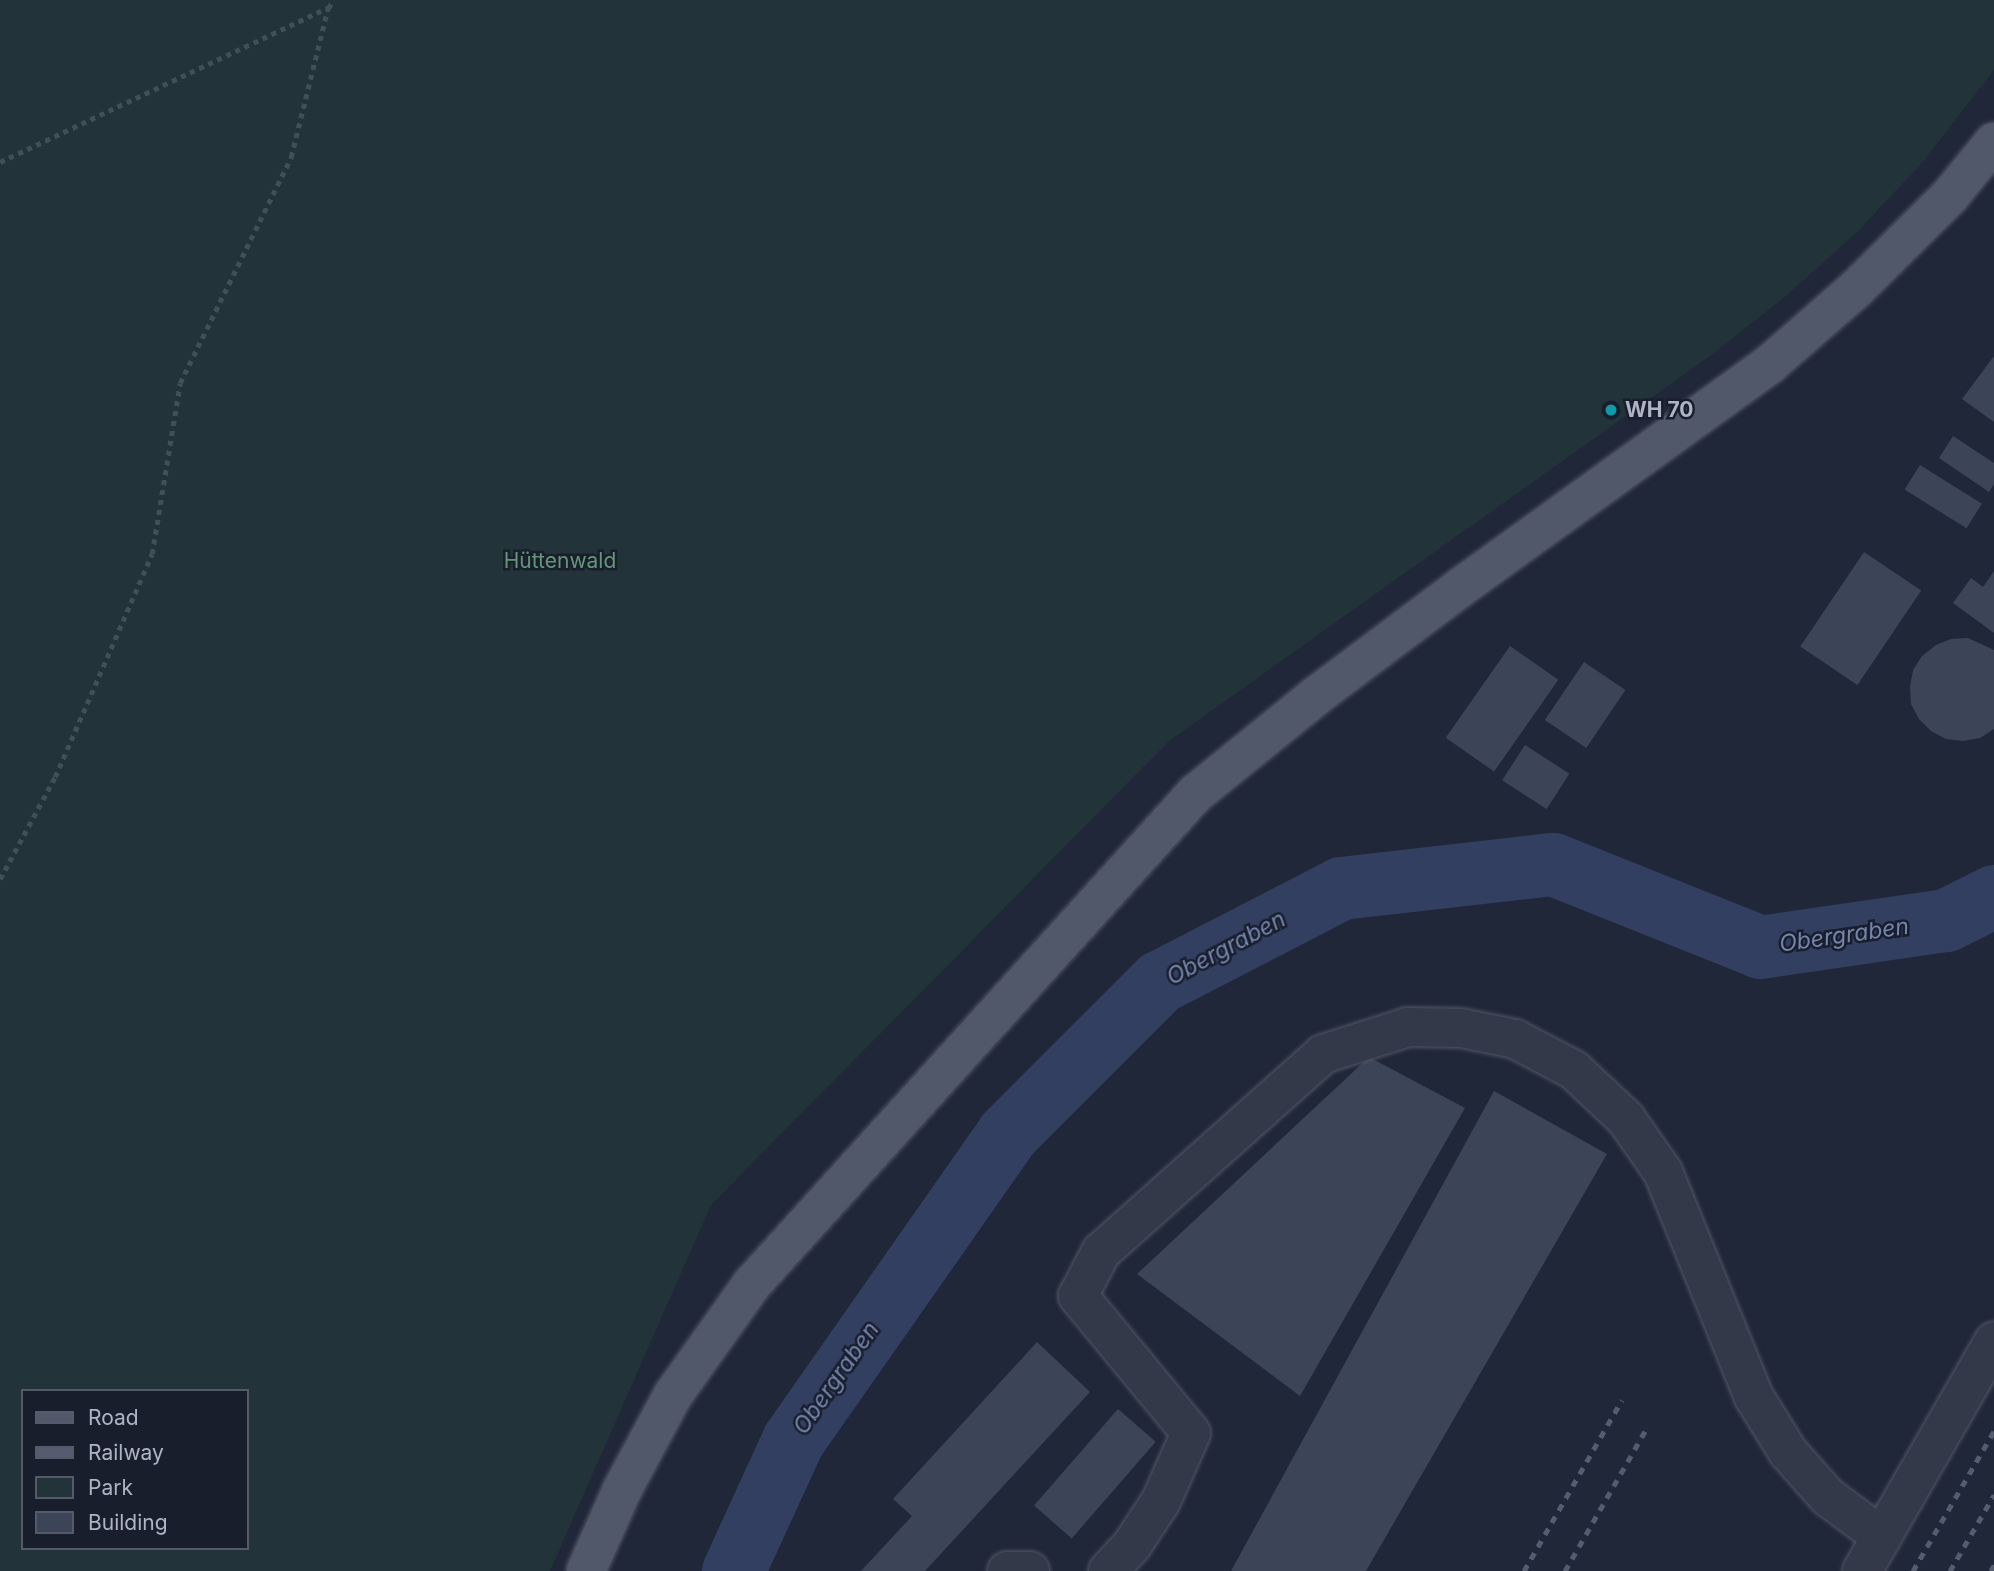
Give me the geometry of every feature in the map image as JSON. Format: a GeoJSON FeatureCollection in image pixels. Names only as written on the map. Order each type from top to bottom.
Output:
{"type":"FeatureCollection","features":[{"type":"Feature","properties":{"kind":"main road"},"geometry":{"type":"LineString","coordinates":[[586,1571],[622,1490],[673,1395],[752,1284],[1195,794],[1316,696],[1461,587],[1770,364],[1856,289],[1949,197],[1994,142]]}},
{"type":"Feature","properties":{"kind":"lane"},"geometry":{"type":"LineString","coordinates":[[1108,1571],[1132,1545],[1161,1501],[1191,1433],[1078,1296],[1101,1252],[1323,1055],[1408,1027],[1461,1028],[1515,1039],[1574,1070],[1626,1119],[1663,1172],[1754,1397],[1767,1419],[1788,1452],[1828,1497],[1882,1537]]}},
{"type":"Feature","properties":{"kind":"lane"},"geometry":{"type":"LineString","coordinates":[[1862,1571],[1994,1341]]}},
{"type":"Feature","properties":{"kind":"lane"},"geometry":{"type":"LineString","coordinates":[[1007,1571],[1030,1571]]}},
{"type":"Feature","properties":{"kind":"path"},"geometry":{"type":"LineString","coordinates":[[326,0],[328,8]]}},
{"type":"Feature","properties":{"kind":"path"},"geometry":{"type":"LineString","coordinates":[[0,879],[55,777],[152,554],[180,383],[291,157],[328,8],[334,0]]}},
{"type":"Feature","properties":{"kind":"path"},"geometry":{"type":"LineString","coordinates":[[0,162],[328,8]]}},
{"type":"Feature","properties":{"kind":"green space","name":"Hüttenwald"},"geometry":{"type":"Polygon","coordinates":[[[0,0],[1994,0],[1994,70],[1922,163],[1857,232],[1786,296],[1710,356],[1169,741],[711,1205],[550,1571],[0,1571],[0,0]]]}},
{"type":"Feature","properties":{"kind":"building"},"geometry":{"type":"Polygon","coordinates":[[[1994,356],[1994,422],[1962,399],[1994,356]]]}},
{"type":"Feature","properties":{"kind":"building"},"geometry":{"type":"Polygon","coordinates":[[[1953,436],[1994,463],[1994,484],[1989,492],[1939,458],[1953,436]]]}},
{"type":"Feature","properties":{"kind":"building"},"geometry":{"type":"Polygon","coordinates":[[[1920,465],[1982,504],[1967,528],[1905,490],[1920,465]]]}},
{"type":"Feature","properties":{"kind":"building"},"geometry":{"type":"Polygon","coordinates":[[[1864,552],[1921,591],[1857,685],[1800,647],[1864,552]]]}},
{"type":"Feature","properties":{"kind":"building"},"geometry":{"type":"Polygon","coordinates":[[[1994,571],[1994,633],[1953,603],[1971,578],[1983,587],[1994,571]]]}},
{"type":"Feature","properties":{"kind":"building"},"geometry":{"type":"Polygon","coordinates":[[[1968,638],[1994,650],[1994,729],[1980,738],[1963,741],[1946,739],[1931,731],[1919,719],[1911,704],[1913,670],[1922,656],[1936,645],[1951,639],[1968,638]]]}},
{"type":"Feature","properties":{"kind":"building"},"geometry":{"type":"Polygon","coordinates":[[[1510,646],[1558,680],[1494,772],[1446,738],[1510,646]]]}},
{"type":"Feature","properties":{"kind":"building"},"geometry":{"type":"Polygon","coordinates":[[[1584,662],[1625,690],[1586,748],[1545,720],[1584,662]]]}},
{"type":"Feature","properties":{"kind":"building"},"geometry":{"type":"Polygon","coordinates":[[[1525,745],[1569,774],[1547,809],[1502,780],[1525,745]]]}},
{"type":"Feature","properties":{"kind":"building"},"geometry":{"type":"Polygon","coordinates":[[[1369,1057],[1465,1108],[1300,1396],[1137,1274],[1369,1057]]]}},
{"type":"Feature","properties":{"kind":"building"},"geometry":{"type":"Polygon","coordinates":[[[1494,1091],[1607,1154],[1366,1571],[1231,1571],[1494,1091]]]}},
{"type":"Feature","properties":{"kind":"building"},"geometry":{"type":"Polygon","coordinates":[[[1037,1342],[1090,1392],[925,1571],[861,1571],[912,1516],[893,1499],[1037,1342]]]}},
{"type":"Feature","properties":{"kind":"building"},"geometry":{"type":"Polygon","coordinates":[[[1118,1409],[1156,1442],[1072,1538],[1034,1506],[1118,1409]]]}},
{"type":"Feature","properties":{"kind":"waterway","name":"Obergraben"},"geometry":{"type":"LineString","coordinates":[[733,1571],[793,1440],[1007,1134],[1159,982],[1341,888],[1553,864],[1760,947],[1946,920],[1994,896]]}},
{"type":"Feature","properties":{"kind":"railway"},"geometry":{"type":"LineString","coordinates":[[1524,1571],[1622,1400]]}},
{"type":"Feature","properties":{"kind":"railway"},"geometry":{"type":"LineString","coordinates":[[1565,1571],[1648,1426]]}},
{"type":"Feature","properties":{"kind":"railway"},"geometry":{"type":"LineString","coordinates":[[1913,1571],[1994,1431]]}},
{"type":"Feature","properties":{"kind":"railway"},"geometry":{"type":"LineString","coordinates":[[1950,1571],[1994,1495]]}},
{"type":"Feature","properties":{"kind":"railway"},"geometry":{"type":"LineString","coordinates":[[1991,1571],[1994,1565]]}},
{"type":"Feature","properties":{"kind":"place","name":"WH 70"},"geometry":{"type":"Point","coordinates":[1611,410]}}]}
